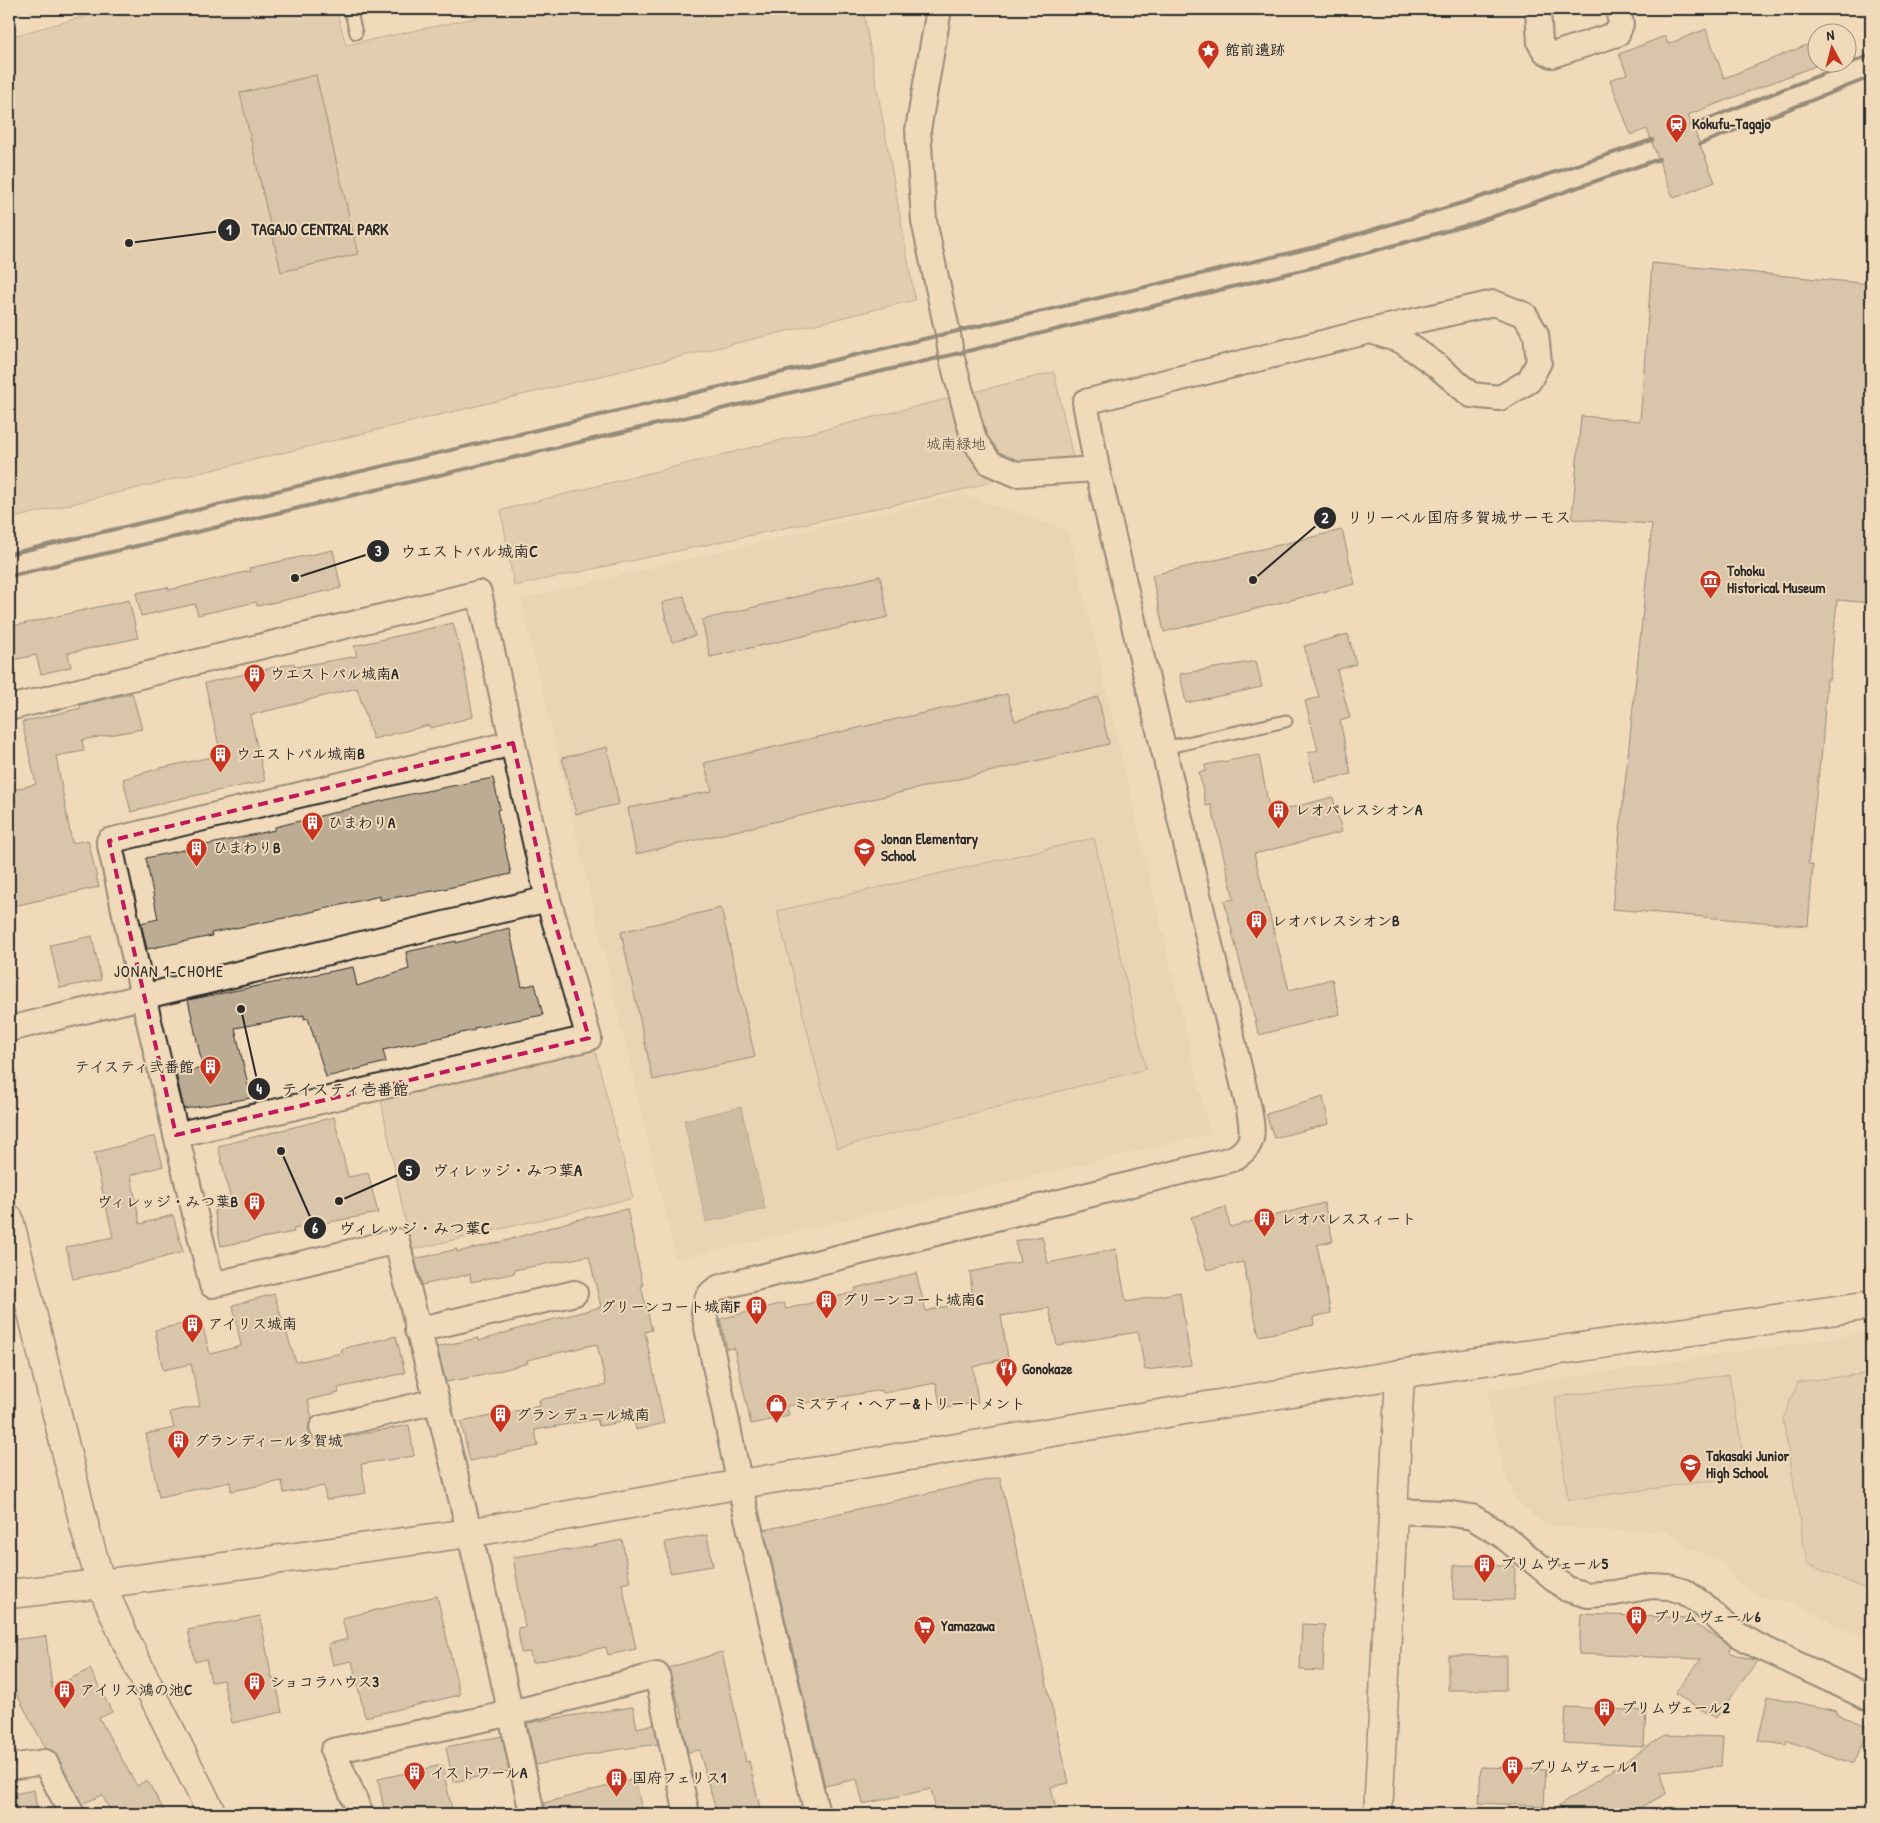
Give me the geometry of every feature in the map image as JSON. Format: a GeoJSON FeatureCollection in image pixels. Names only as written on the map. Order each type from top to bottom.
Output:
{"type":"FeatureCollection","features":[{"type":"Feature","properties":{"kind":"street"},"geometry":{"type":"LineString","coordinates":[[939,9],[918,130],[924,221],[951,355],[974,440],[990,463],[1016,474],[1098,469]]}},
{"type":"Feature","properties":{"kind":"street"},"geometry":{"type":"LineString","coordinates":[[1538,9],[1540,43],[1545,51],[1552,55],[1617,34],[1620,24],[1618,9]]}},
{"type":"Feature","properties":{"kind":"street"},"geometry":{"type":"LineString","coordinates":[[817,1814],[740,1484],[704,1313],[705,1301],[711,1292],[730,1284],[1232,1159],[1244,1153],[1251,1142],[1252,1126],[1249,1109],[1098,469],[1085,402],[1371,331],[1494,303],[1524,315],[1536,334],[1539,362],[1529,381],[1500,398],[1472,395],[1436,365],[1402,341],[1371,331]]}},
{"type":"Feature","properties":{"kind":"street"},"geometry":{"type":"LineString","coordinates":[[9,708],[479,593],[548,898],[589,1038],[176,1135]]}},
{"type":"Feature","properties":{"kind":"street"},"geometry":{"type":"LineString","coordinates":[[514,743],[109,841],[143,996],[212,1284],[397,1241],[417,1330],[469,1533],[512,1713],[532,1814]]}},
{"type":"Feature","properties":{"kind":"street"},"geometry":{"type":"LineString","coordinates":[[9,1029],[548,898]]}},
{"type":"Feature","properties":{"kind":"street"},"geometry":{"type":"LineString","coordinates":[[9,1219],[86,1532],[101,1584],[128,1645],[212,1814]]}},
{"type":"Feature","properties":{"kind":"street"},"geometry":{"type":"LineString","coordinates":[[417,1330],[575,1293]]}},
{"type":"Feature","properties":{"kind":"street"},"geometry":{"type":"LineString","coordinates":[[9,1594],[101,1584],[469,1533],[740,1484],[1400,1374],[1871,1305]]}},
{"type":"Feature","properties":{"kind":"street"},"geometry":{"type":"LineString","coordinates":[[1378,1814],[1400,1374]]}},
{"type":"Feature","properties":{"kind":"street"},"geometry":{"type":"LineString","coordinates":[[322,1428],[436,1401]]}},
{"type":"Feature","properties":{"kind":"street"},"geometry":{"type":"LineString","coordinates":[[1393,1511],[1445,1513],[1472,1517],[1502,1535],[1567,1589],[1588,1595],[1651,1586],[1669,1587],[1685,1592],[1702,1604],[1729,1629],[1758,1646],[1871,1699]]}},
{"type":"Feature","properties":{"kind":"street"},"geometry":{"type":"LineString","coordinates":[[361,1814],[333,1751],[512,1713],[656,1675],[687,1814]]}},
{"type":"Feature","properties":{"kind":"street"},"geometry":{"type":"LineString","coordinates":[[9,1767],[45,1762],[72,1814]]}},
{"type":"Feature","properties":{"kind":"lane"},"geometry":{"type":"LineString","coordinates":[[350,9],[356,33]]}},
{"type":"Feature","properties":{"kind":"lane"},"geometry":{"type":"LineString","coordinates":[[1164,748],[1286,721]]}},
{"type":"Feature","properties":{"kind":"highlighted area"},"geometry":{"type":"Polygon","coordinates":[[[513,743],[548,899],[589,1038],[176,1135],[109,841],[513,743]]]}},
{"type":"Feature","properties":{"kind":"shaded area","name":"Jonan Elementary School"},"geometry":{"type":"Polygon","coordinates":[[[961,494],[1069,531],[1210,1134],[676,1260],[521,599],[961,494]]]}},
{"type":"Feature","properties":{"kind":"shaded area"},"geometry":{"type":"Polygon","coordinates":[[[741,1107],[765,1209],[706,1222],[684,1120],[741,1107]]]}},
{"type":"Feature","properties":{"kind":"shaded area","name":"Takasaki Junior High School"},"geometry":{"type":"Polygon","coordinates":[[[1871,1332],[1871,1640],[1840,1627],[1798,1605],[1762,1597],[1738,1584],[1723,1562],[1687,1547],[1669,1532],[1587,1530],[1543,1524],[1516,1499],[1503,1468],[1488,1390],[1871,1332]]]}},
{"type":"Feature","properties":{"kind":"green space"},"geometry":{"type":"Polygon","coordinates":[[[111,9],[336,9],[346,45],[518,9],[863,9],[915,300],[9,519],[9,37],[111,9]]]}},
{"type":"Feature","properties":{"kind":"green space","name":"城南緑地"},"geometry":{"type":"Polygon","coordinates":[[[1054,372],[1073,458],[967,489],[514,586],[501,510],[1054,372]]]}},
{"type":"Feature","properties":{"kind":"green space"},"geometry":{"type":"Polygon","coordinates":[[[1094,838],[1146,1069],[837,1148],[777,911],[1094,838]]]}},
{"type":"Feature","properties":{"kind":"green space"},"geometry":{"type":"Polygon","coordinates":[[[595,1050],[633,1198],[411,1250],[381,1101],[595,1050]]]}},
{"type":"Feature","properties":{"kind":"green space"},"geometry":{"type":"Polygon","coordinates":[[[1871,1373],[1871,1591],[1807,1564],[1783,1419],[1798,1382],[1871,1373]]]}},
{"type":"Feature","properties":{"kind":"green space"},"geometry":{"type":"Polygon","coordinates":[[[1729,1375],[1747,1476],[1568,1500],[1555,1397],[1729,1375]]]}},
{"type":"Feature","properties":{"kind":"building"},"geometry":{"type":"Polygon","coordinates":[[[1706,29],[1724,78],[1807,45],[1808,48],[1808,69],[1688,115],[1715,182],[1674,198],[1647,129],[1631,135],[1610,80],[1627,74],[1619,54],[1665,36],[1668,44],[1706,29]]]}},
{"type":"Feature","properties":{"kind":"building"},"geometry":{"type":"Polygon","coordinates":[[[316,75],[358,254],[281,272],[240,93],[316,75]]]}},
{"type":"Feature","properties":{"kind":"building","name":"Tohoku Historical Museum"},"geometry":{"type":"Polygon","coordinates":[[[1652,263],[1871,284],[1871,603],[1837,600],[1830,679],[1827,679],[1821,761],[1808,864],[1813,865],[1808,926],[1612,909],[1652,524],[1572,519],[1581,416],[1640,421],[1652,263]]]}},
{"type":"Feature","properties":{"kind":"building"},"geometry":{"type":"Polygon","coordinates":[[[1342,530],[1355,584],[1164,632],[1152,575],[1342,530]]]}},
{"type":"Feature","properties":{"kind":"building"},"geometry":{"type":"Polygon","coordinates":[[[333,550],[341,588],[257,606],[256,602],[198,615],[195,604],[141,616],[136,593],[168,587],[169,590],[250,571],[249,568],[333,550]]]}},
{"type":"Feature","properties":{"kind":"building"},"geometry":{"type":"Polygon","coordinates":[[[880,576],[888,617],[710,657],[702,620],[880,576]]]}},
{"type":"Feature","properties":{"kind":"building"},"geometry":{"type":"Polygon","coordinates":[[[684,596],[695,636],[672,642],[662,603],[684,596]]]}},
{"type":"Feature","properties":{"kind":"building"},"geometry":{"type":"Polygon","coordinates":[[[129,600],[138,638],[68,653],[71,667],[41,674],[36,655],[9,661],[9,627],[129,600]]]}},
{"type":"Feature","properties":{"kind":"building"},"geometry":{"type":"Polygon","coordinates":[[[453,623],[462,655],[473,717],[430,728],[429,725],[373,739],[357,688],[250,715],[265,781],[169,801],[131,812],[123,779],[160,768],[221,755],[205,683],[294,663],[295,667],[357,656],[354,646],[453,623]]]}},
{"type":"Feature","properties":{"kind":"building"},"geometry":{"type":"Polygon","coordinates":[[[1348,634],[1356,664],[1337,670],[1350,718],[1340,721],[1351,774],[1315,782],[1308,753],[1318,750],[1305,701],[1319,697],[1304,646],[1348,634]]]}},
{"type":"Feature","properties":{"kind":"building"},"geometry":{"type":"Polygon","coordinates":[[[1256,661],[1262,687],[1186,703],[1180,674],[1256,661]]]}},
{"type":"Feature","properties":{"kind":"building"},"geometry":{"type":"Polygon","coordinates":[[[132,693],[142,729],[82,740],[84,751],[56,756],[72,843],[88,840],[99,887],[9,907],[9,791],[36,784],[22,722],[81,708],[80,705],[132,693]]]}},
{"type":"Feature","properties":{"kind":"building"},"geometry":{"type":"Polygon","coordinates":[[[1007,694],[1015,721],[1098,697],[1109,744],[636,854],[628,808],[712,791],[704,763],[1007,694]]]}},
{"type":"Feature","properties":{"kind":"building"},"geometry":{"type":"Polygon","coordinates":[[[607,747],[619,804],[576,814],[562,758],[607,747]]]}},
{"type":"Feature","properties":{"kind":"building"},"geometry":{"type":"Polygon","coordinates":[[[1259,755],[1270,813],[1333,797],[1342,832],[1254,854],[1289,990],[1332,979],[1340,1014],[1259,1035],[1224,901],[1234,899],[1211,805],[1206,806],[1199,772],[1206,771],[1205,765],[1259,755]]]}},
{"type":"Feature","properties":{"kind":"building"},"geometry":{"type":"Polygon","coordinates":[[[493,778],[500,809],[497,810],[511,874],[439,890],[380,900],[380,896],[211,933],[212,936],[147,949],[141,923],[158,919],[146,858],[275,830],[275,827],[406,795],[493,778]]]}},
{"type":"Feature","properties":{"kind":"building"},"geometry":{"type":"Polygon","coordinates":[[[721,908],[755,1057],[653,1080],[621,932],[721,908]]]}},
{"type":"Feature","properties":{"kind":"building"},"geometry":{"type":"Polygon","coordinates":[[[509,928],[522,987],[535,984],[543,1015],[474,1028],[475,1030],[383,1050],[386,1062],[326,1077],[308,1018],[304,1019],[304,1015],[235,1028],[251,1098],[184,1109],[176,1074],[203,1068],[188,1000],[353,967],[357,986],[409,969],[406,952],[456,941],[456,943],[509,928]]]}},
{"type":"Feature","properties":{"kind":"building"},"geometry":{"type":"Polygon","coordinates":[[[92,936],[101,980],[60,988],[50,945],[92,936]]]}},
{"type":"Feature","properties":{"kind":"building"},"geometry":{"type":"Polygon","coordinates":[[[1323,1097],[1329,1124],[1274,1138],[1266,1114],[1323,1097]]]}},
{"type":"Feature","properties":{"kind":"building"},"geometry":{"type":"Polygon","coordinates":[[[334,1117],[348,1177],[368,1173],[378,1213],[293,1229],[294,1232],[221,1246],[214,1210],[232,1205],[218,1146],[334,1117]]]}},
{"type":"Feature","properties":{"kind":"building"},"geometry":{"type":"Polygon","coordinates":[[[155,1136],[163,1166],[131,1175],[140,1224],[173,1215],[183,1252],[121,1269],[73,1279],[66,1247],[113,1237],[94,1153],[155,1136]]]}},
{"type":"Feature","properties":{"kind":"building"},"geometry":{"type":"Polygon","coordinates":[[[1324,1203],[1333,1241],[1317,1245],[1331,1313],[1313,1317],[1314,1325],[1259,1336],[1243,1262],[1207,1270],[1191,1217],[1226,1207],[1230,1227],[1324,1203]]]}},
{"type":"Feature","properties":{"kind":"building"},"geometry":{"type":"Polygon","coordinates":[[[627,1209],[643,1286],[641,1286],[652,1330],[645,1332],[664,1423],[636,1430],[634,1420],[599,1426],[597,1419],[535,1430],[538,1446],[470,1461],[461,1422],[540,1406],[539,1400],[606,1385],[597,1344],[527,1360],[528,1363],[480,1376],[446,1382],[437,1347],[478,1338],[479,1341],[601,1307],[589,1256],[514,1270],[515,1273],[471,1282],[470,1274],[422,1285],[415,1259],[457,1249],[457,1252],[505,1241],[575,1220],[627,1209]]]}},
{"type":"Feature","properties":{"kind":"building"},"geometry":{"type":"Polygon","coordinates":[[[1042,1236],[1048,1263],[1116,1249],[1126,1302],[1180,1292],[1191,1365],[1145,1370],[1138,1332],[1057,1345],[1049,1308],[1001,1316],[1008,1358],[973,1367],[978,1402],[941,1409],[936,1383],[883,1393],[882,1390],[787,1406],[789,1416],[751,1424],[734,1348],[727,1349],[720,1319],[784,1303],[786,1309],[856,1292],[855,1288],[916,1273],[926,1311],[973,1300],[970,1272],[1020,1262],[1015,1241],[1042,1236]]]}},
{"type":"Feature","properties":{"kind":"building"},"geometry":{"type":"Polygon","coordinates":[[[274,1294],[296,1362],[342,1353],[341,1349],[396,1336],[405,1373],[338,1388],[339,1393],[308,1400],[312,1419],[309,1431],[317,1442],[409,1425],[414,1456],[361,1464],[366,1493],[326,1500],[324,1486],[284,1493],[282,1481],[231,1491],[230,1482],[159,1497],[146,1434],[174,1428],[170,1412],[200,1406],[191,1364],[163,1370],[155,1330],[201,1320],[210,1354],[241,1346],[233,1305],[274,1294]]]}},
{"type":"Feature","properties":{"kind":"building"},"geometry":{"type":"Polygon","coordinates":[[[1000,1477],[1069,1783],[1051,1787],[1057,1814],[937,1814],[931,1789],[863,1804],[857,1779],[825,1786],[764,1530],[1000,1477]]]}},
{"type":"Feature","properties":{"kind":"building"},"geometry":{"type":"Polygon","coordinates":[[[707,1535],[713,1566],[670,1573],[665,1542],[707,1535]]]}},
{"type":"Feature","properties":{"kind":"building"},"geometry":{"type":"Polygon","coordinates":[[[622,1540],[630,1582],[622,1584],[636,1649],[608,1655],[606,1647],[532,1663],[530,1652],[521,1653],[518,1628],[525,1627],[513,1557],[567,1549],[567,1551],[622,1540]]]}},
{"type":"Feature","properties":{"kind":"building","name":"プリムヴェール5"},"geometry":{"type":"Polygon","coordinates":[[[1454,1565],[1515,1566],[1514,1600],[1453,1599],[1454,1565]]]}},
{"type":"Feature","properties":{"kind":"building"},"geometry":{"type":"Polygon","coordinates":[[[437,1596],[460,1695],[365,1717],[352,1661],[333,1665],[328,1644],[347,1639],[342,1618],[437,1596]]]}},
{"type":"Feature","properties":{"kind":"building"},"geometry":{"type":"Polygon","coordinates":[[[1581,1614],[1694,1618],[1694,1624],[1731,1646],[1728,1652],[1757,1661],[1716,1718],[1675,1694],[1701,1659],[1579,1654],[1581,1614]]]}},
{"type":"Feature","properties":{"kind":"building"},"geometry":{"type":"Polygon","coordinates":[[[260,1616],[272,1679],[275,1678],[282,1712],[232,1723],[223,1680],[211,1682],[206,1659],[195,1662],[188,1630],[260,1616]]]}},
{"type":"Feature","properties":{"kind":"building"},"geometry":{"type":"Polygon","coordinates":[[[1302,1624],[1325,1625],[1323,1671],[1300,1670],[1302,1624]]]}},
{"type":"Feature","properties":{"kind":"building"},"geometry":{"type":"Polygon","coordinates":[[[46,1636],[52,1688],[90,1669],[112,1712],[99,1718],[137,1786],[147,1780],[166,1814],[112,1814],[102,1795],[82,1804],[57,1756],[52,1750],[46,1749],[9,1680],[9,1640],[46,1636]]]}},
{"type":"Feature","properties":{"kind":"building"},"geometry":{"type":"Polygon","coordinates":[[[722,1652],[746,1762],[749,1761],[760,1808],[734,1814],[717,1814],[699,1750],[688,1752],[680,1718],[683,1718],[668,1668],[722,1652]]]}},
{"type":"Feature","properties":{"kind":"building"},"geometry":{"type":"Polygon","coordinates":[[[1448,1655],[1506,1656],[1506,1690],[1448,1690],[1448,1655]]]}},
{"type":"Feature","properties":{"kind":"building"},"geometry":{"type":"Polygon","coordinates":[[[1768,1696],[1837,1711],[1836,1714],[1871,1727],[1854,1764],[1788,1741],[1787,1745],[1758,1741],[1768,1696]]]}},
{"type":"Feature","properties":{"kind":"building"},"geometry":{"type":"Polygon","coordinates":[[[633,1707],[637,1728],[654,1724],[658,1744],[608,1751],[536,1765],[527,1723],[633,1707]]]}},
{"type":"Feature","properties":{"kind":"building","name":"プリムヴェール2"},"geometry":{"type":"Polygon","coordinates":[[[1566,1707],[1646,1711],[1644,1747],[1564,1743],[1566,1707]]]}},
{"type":"Feature","properties":{"kind":"building"},"geometry":{"type":"Polygon","coordinates":[[[1665,1735],[1723,1737],[1721,1766],[1661,1771],[1666,1794],[1627,1814],[1547,1814],[1665,1735]]]}},
{"type":"Feature","properties":{"kind":"building"},"geometry":{"type":"Polygon","coordinates":[[[502,1736],[509,1771],[453,1782],[446,1747],[502,1736]]]}},
{"type":"Feature","properties":{"kind":"building","name":"イストワールA"},"geometry":{"type":"Polygon","coordinates":[[[442,1765],[453,1814],[385,1814],[378,1779],[442,1765]]]}},
{"type":"Feature","properties":{"kind":"building","name":"プリムヴェール1"},"geometry":{"type":"Polygon","coordinates":[[[1481,1767],[1546,1769],[1544,1806],[1479,1803],[1481,1767]]]}},
{"type":"Feature","properties":{"kind":"building"},"geometry":{"type":"Polygon","coordinates":[[[635,1779],[643,1814],[545,1814],[544,1803],[635,1779]]]}},
{"type":"Feature","properties":{"kind":"building"},"geometry":{"type":"Polygon","coordinates":[[[34,1790],[38,1814],[9,1814],[9,1795],[34,1790]]]}},
{"type":"Feature","properties":{"kind":"railway"},"geometry":{"type":"LineString","coordinates":[[1692,125],[1871,55]]}},
{"type":"Feature","properties":{"kind":"railway"},"geometry":{"type":"LineString","coordinates":[[1700,144],[1871,77]]}},
{"type":"Feature","properties":{"kind":"railway"},"geometry":{"type":"LineString","coordinates":[[9,554],[1315,247],[1465,202],[1652,140]]}},
{"type":"Feature","properties":{"kind":"railway"},"geometry":{"type":"LineString","coordinates":[[9,576],[951,355],[1319,266],[1472,224],[1659,159]]}},
{"type":"Feature","properties":{"kind":"place","name":"館前遺跡"},"geometry":{"type":"Point","coordinates":[1209,69]}},
{"type":"Feature","properties":{"kind":"place","name":"Kokufu-Tagajo"},"geometry":{"type":"Point","coordinates":[1676,143]}},
{"type":"Feature","properties":{"kind":"place","name":"TAGAJO CENTRAL PARK"},"geometry":{"type":"Point","coordinates":[129,243]}},
{"type":"Feature","properties":{"kind":"place","name":"ウエストパル城南C"},"geometry":{"type":"Point","coordinates":[295,578]}},
{"type":"Feature","properties":{"kind":"place","name":"リリーベル国府多賀城サーモス"},"geometry":{"type":"Point","coordinates":[1253,580]}},
{"type":"Feature","properties":{"kind":"place","name":"Tohoku Historical Museum"},"geometry":{"type":"Point","coordinates":[1711,599]}},
{"type":"Feature","properties":{"kind":"place","name":"ウエストパル城南A"},"geometry":{"type":"Point","coordinates":[254,693]}},
{"type":"Feature","properties":{"kind":"place","name":"ウエストパル城南B"},"geometry":{"type":"Point","coordinates":[220,773]}},
{"type":"Feature","properties":{"kind":"place","name":"レオパレスシオンA"},"geometry":{"type":"Point","coordinates":[1279,829]}},
{"type":"Feature","properties":{"kind":"place","name":"ひまわりA"},"geometry":{"type":"Point","coordinates":[312,842]}},
{"type":"Feature","properties":{"kind":"place","name":"ひまわりB"},"geometry":{"type":"Point","coordinates":[197,867]}},
{"type":"Feature","properties":{"kind":"place","name":"Jonan Elementary School"},"geometry":{"type":"Point","coordinates":[865,867]}},
{"type":"Feature","properties":{"kind":"place","name":"レオパレスシオンB"},"geometry":{"type":"Point","coordinates":[1256,940]}},
{"type":"Feature","properties":{"kind":"place","name":"テイスティ壱番館"},"geometry":{"type":"Point","coordinates":[241,1009]}},
{"type":"Feature","properties":{"kind":"place","name":"テイスティ弐番館"},"geometry":{"type":"Point","coordinates":[210,1086]}},
{"type":"Feature","properties":{"kind":"place","name":"ヴィレッジ・みつ葉C"},"geometry":{"type":"Point","coordinates":[281,1151]}},
{"type":"Feature","properties":{"kind":"place","name":"ヴィレッジ・みつ葉A"},"geometry":{"type":"Point","coordinates":[339,1201]}},
{"type":"Feature","properties":{"kind":"place","name":"ヴィレッジ・みつ葉B"},"geometry":{"type":"Point","coordinates":[254,1221]}},
{"type":"Feature","properties":{"kind":"place","name":"レオパレススィート"},"geometry":{"type":"Point","coordinates":[1265,1238]}},
{"type":"Feature","properties":{"kind":"place","name":"グリーンコート城南G"},"geometry":{"type":"Point","coordinates":[826,1319]}},
{"type":"Feature","properties":{"kind":"place","name":"グリーンコート城南F"},"geometry":{"type":"Point","coordinates":[756,1326]}},
{"type":"Feature","properties":{"kind":"place","name":"アイリス城南"},"geometry":{"type":"Point","coordinates":[192,1343]}},
{"type":"Feature","properties":{"kind":"place","name":"Gonokaze"},"geometry":{"type":"Point","coordinates":[1006,1388]}},
{"type":"Feature","properties":{"kind":"place","name":"ミスティ・ヘアー&トリートメント"},"geometry":{"type":"Point","coordinates":[777,1423]}},
{"type":"Feature","properties":{"kind":"place","name":"グランデュール城南"},"geometry":{"type":"Point","coordinates":[500,1434]}},
{"type":"Feature","properties":{"kind":"place","name":"グランディール多賀城"},"geometry":{"type":"Point","coordinates":[178,1460]}},
{"type":"Feature","properties":{"kind":"place","name":"Takasaki Junior High School"},"geometry":{"type":"Point","coordinates":[1690,1484]}},
{"type":"Feature","properties":{"kind":"place","name":"プリムヴェール5"},"geometry":{"type":"Point","coordinates":[1484,1583]}},
{"type":"Feature","properties":{"kind":"place","name":"プリムヴェール6"},"geometry":{"type":"Point","coordinates":[1637,1636]}},
{"type":"Feature","properties":{"kind":"place","name":"Yamazawa"},"geometry":{"type":"Point","coordinates":[925,1645]}},
{"type":"Feature","properties":{"kind":"place","name":"ショコラハウス3"},"geometry":{"type":"Point","coordinates":[254,1701]}},
{"type":"Feature","properties":{"kind":"place","name":"アイリス鴻の池C"},"geometry":{"type":"Point","coordinates":[64,1709]}},
{"type":"Feature","properties":{"kind":"place","name":"プリムヴェール2"},"geometry":{"type":"Point","coordinates":[1605,1727]}},
{"type":"Feature","properties":{"kind":"place","name":"プリムヴェール1"},"geometry":{"type":"Point","coordinates":[1513,1786]}},
{"type":"Feature","properties":{"kind":"place","name":"イストワールA"},"geometry":{"type":"Point","coordinates":[414,1792]}},
{"type":"Feature","properties":{"kind":"place","name":"国府フェリス1"},"geometry":{"type":"Point","coordinates":[616,1797]}},
{"type":"Feature","properties":{"kind":"district","name":"JONAN 1-CHOME"},"geometry":{"type":"Point","coordinates":[169,971]}}]}
